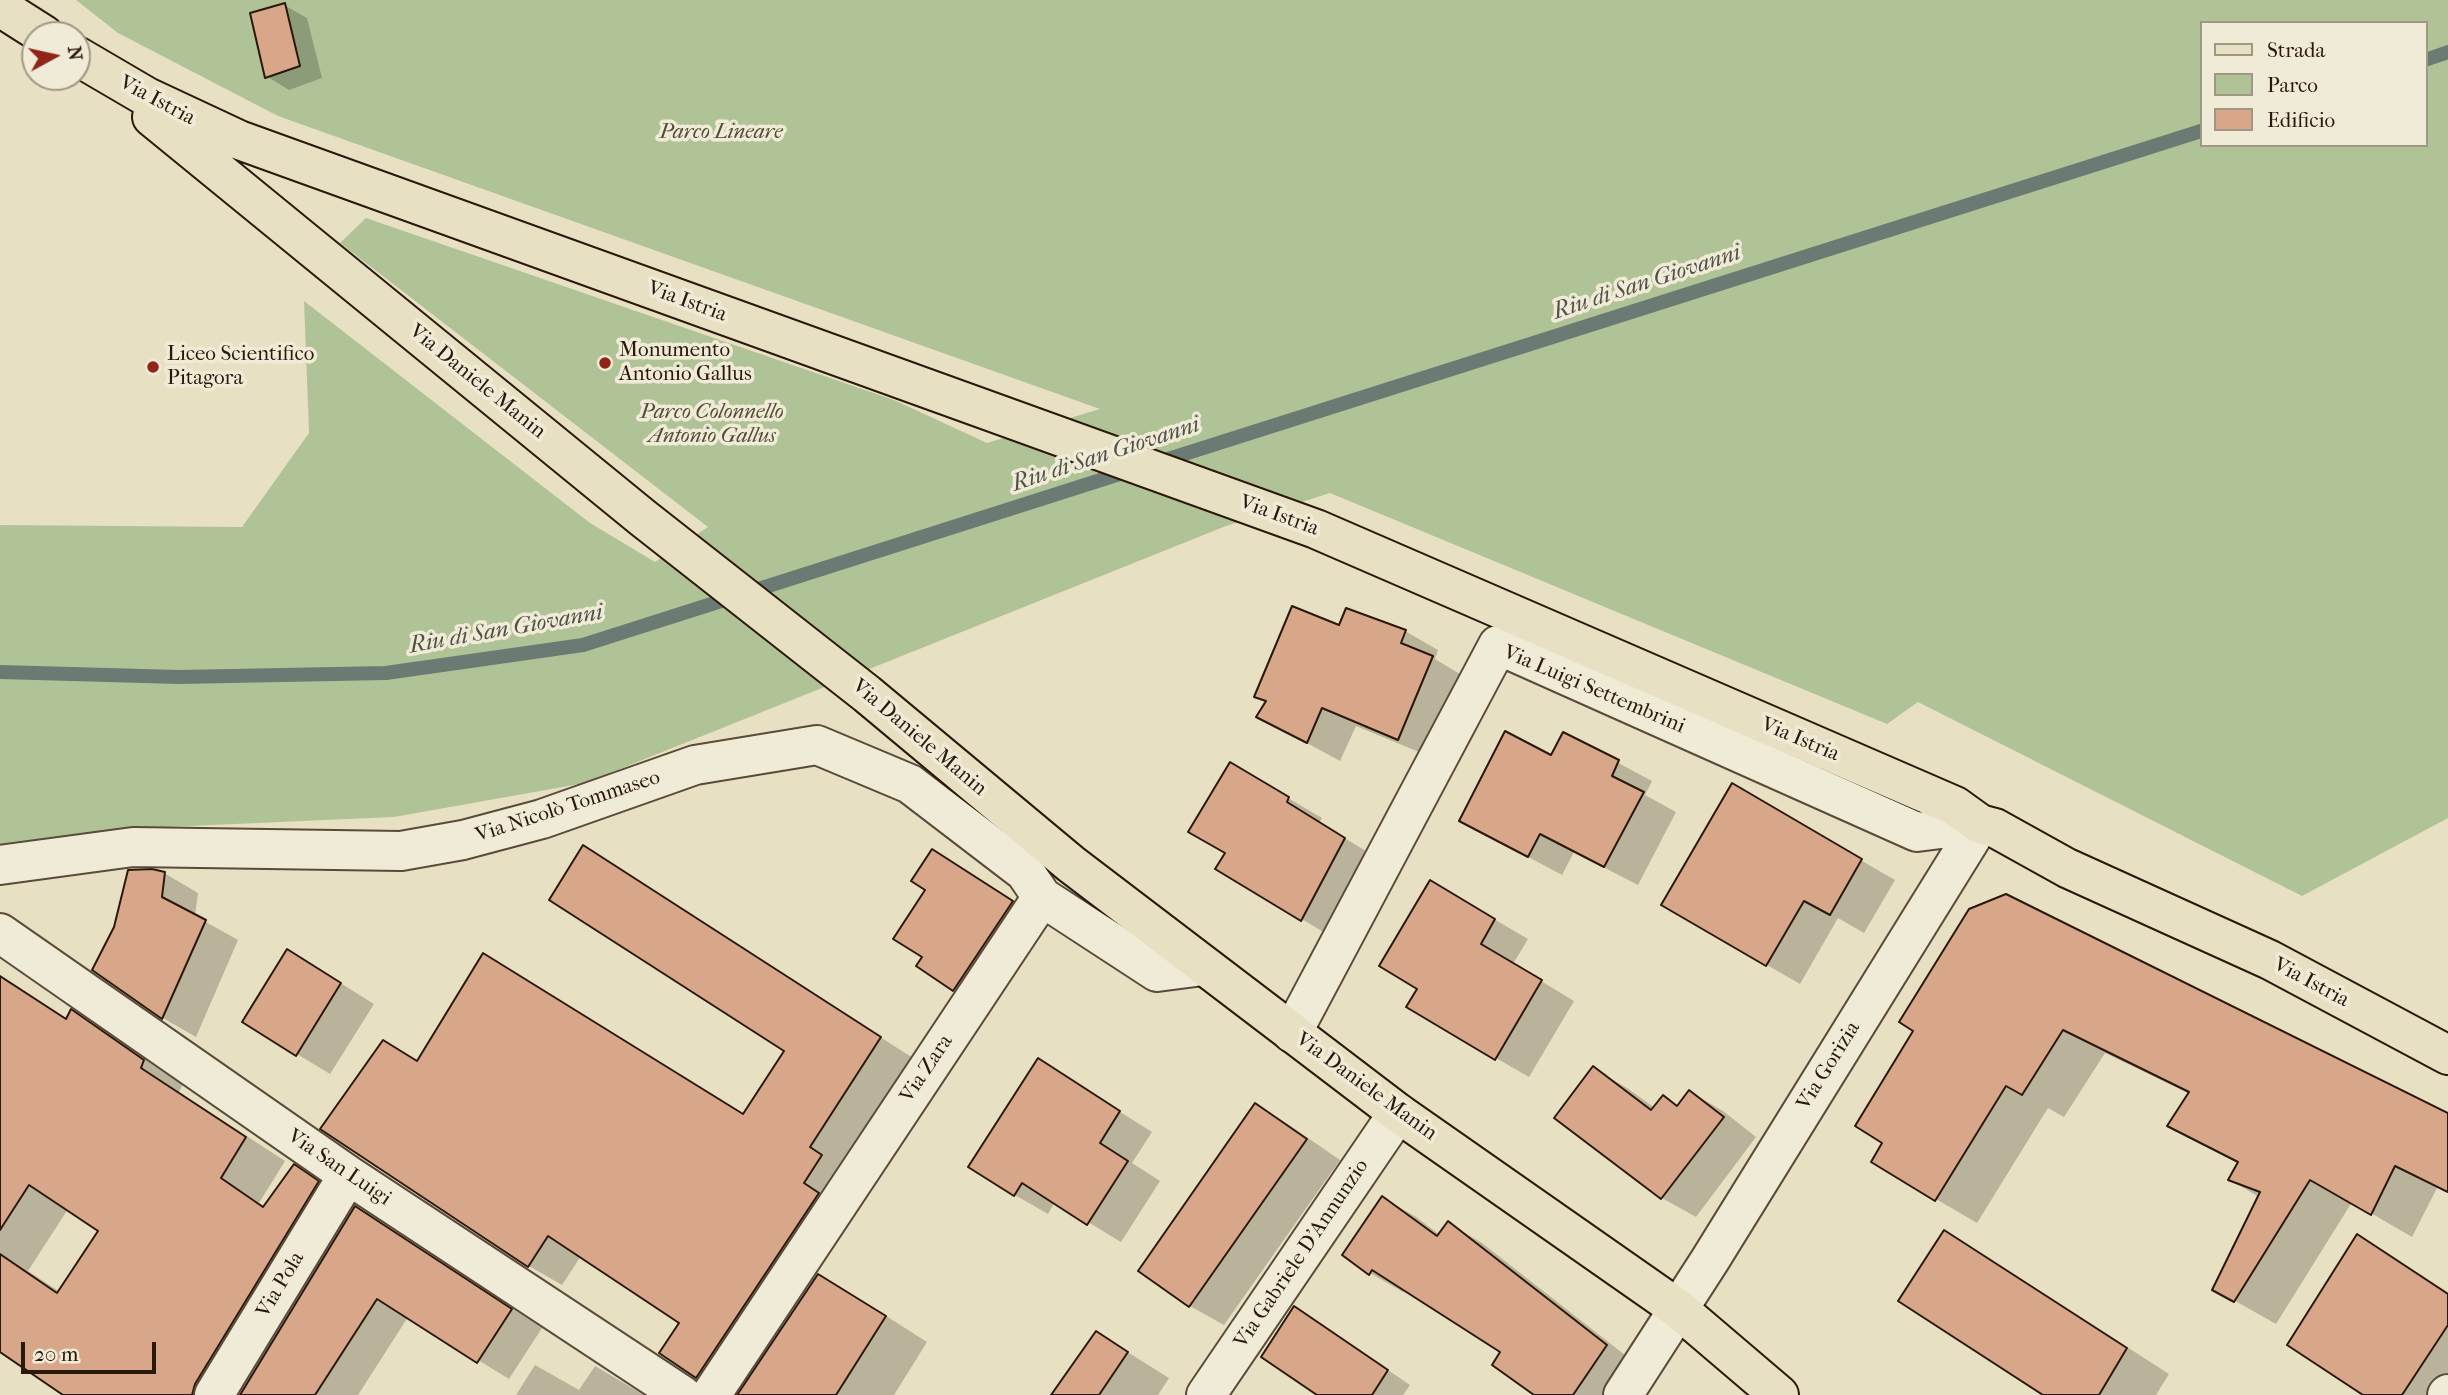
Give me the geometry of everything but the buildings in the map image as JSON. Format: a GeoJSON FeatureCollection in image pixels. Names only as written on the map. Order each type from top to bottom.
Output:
{"type":"FeatureCollection","features":[{"type":"Feature","properties":{"kind":"main road"},"geometry":{"type":"LineString","coordinates":[[0,7],[22,21]]}},
{"type":"Feature","properties":{"kind":"main road","name":"Via Istria"},"geometry":{"type":"LineString","coordinates":[[91,65],[147,97],[239,140],[1316,529],[1955,806],[1980,824],[1995,828],[2067,868],[2270,960],[2448,1055]]}},
{"type":"Feature","properties":{"kind":"main road","name":"Via Daniele Manin"},"geometry":{"type":"LineString","coordinates":[[91,68],[643,518],[867,694],[1071,864],[1398,1112],[1677,1308],[1779,1395]]}},
{"type":"Feature","properties":{"kind":"street","name":"Via Luigi Settembrini"},"geometry":{"type":"LineString","coordinates":[[1292,1033],[1498,645],[1917,832],[1980,824]]}},
{"type":"Feature","properties":{"kind":"street","name":"Via Nicolò Tommaseo"},"geometry":{"type":"LineString","coordinates":[[0,865],[133,847],[401,852],[463,840],[542,819],[695,765],[817,745],[910,783],[1025,872],[1042,897]]}},
{"type":"Feature","properties":{"kind":"street","name":"Via Gorizia"},"geometry":{"type":"LineString","coordinates":[[1623,1395],[1710,1260],[1980,824]]}},
{"type":"Feature","properties":{"kind":"street"},"geometry":{"type":"LineString","coordinates":[[1042,897],[1157,972],[1203,965]]}},
{"type":"Feature","properties":{"kind":"street","name":"Via Zara"},"geometry":{"type":"LineString","coordinates":[[711,1395],[1042,897]]}},
{"type":"Feature","properties":{"kind":"street","name":"Via San Luigi"},"geometry":{"type":"LineString","coordinates":[[0,933],[348,1175],[682,1395]]}},
{"type":"Feature","properties":{"kind":"street","name":"Via Gabriele D'Annunzio"},"geometry":{"type":"LineString","coordinates":[[1206,1395],[1398,1112]]}},
{"type":"Feature","properties":{"kind":"street","name":"Via Pola"},"geometry":{"type":"LineString","coordinates":[[214,1395],[348,1175]]}},
{"type":"Feature","properties":{"kind":"green space"},"geometry":{"type":"Polygon","coordinates":[[[76,0],[2448,0],[2448,818],[2302,896],[1918,702],[1887,724],[1330,493],[1226,526],[585,783],[394,817],[121,829],[0,845],[0,525],[242,527],[309,433],[304,301],[590,523],[655,562],[708,527],[340,243],[366,218],[894,400],[987,443],[1100,409],[278,116],[118,33],[76,0]]]}},
{"type":"Feature","properties":{"kind":"waterway","name":"Riu di San Giovanni"},"geometry":{"type":"LineString","coordinates":[[2427,59],[2448,52]]}},
{"type":"Feature","properties":{"kind":"waterway","name":"Riu di San Giovanni"},"geometry":{"type":"LineString","coordinates":[[1159,462],[2200,131]]}},
{"type":"Feature","properties":{"kind":"waterway","name":"Riu di San Giovanni"},"geometry":{"type":"LineString","coordinates":[[0,672],[179,677],[386,673],[583,645],[1129,471]]}},
{"type":"Feature","properties":{"kind":"place","name":"Monumento Antonio Gallus"},"geometry":{"type":"Point","coordinates":[605,363]}},
{"type":"Feature","properties":{"kind":"place","name":"Liceo Scientifico Pitagora"},"geometry":{"type":"Point","coordinates":[153,367]}},
{"type":"Feature","properties":{"kind":"park label","name":"Parco Lineare"},"geometry":{"type":"Point","coordinates":[721,133]}},
{"type":"Feature","properties":{"kind":"park label","name":"Parco Colonnello Antonio Gallus"},"geometry":{"type":"Point","coordinates":[712,425]}}]}
